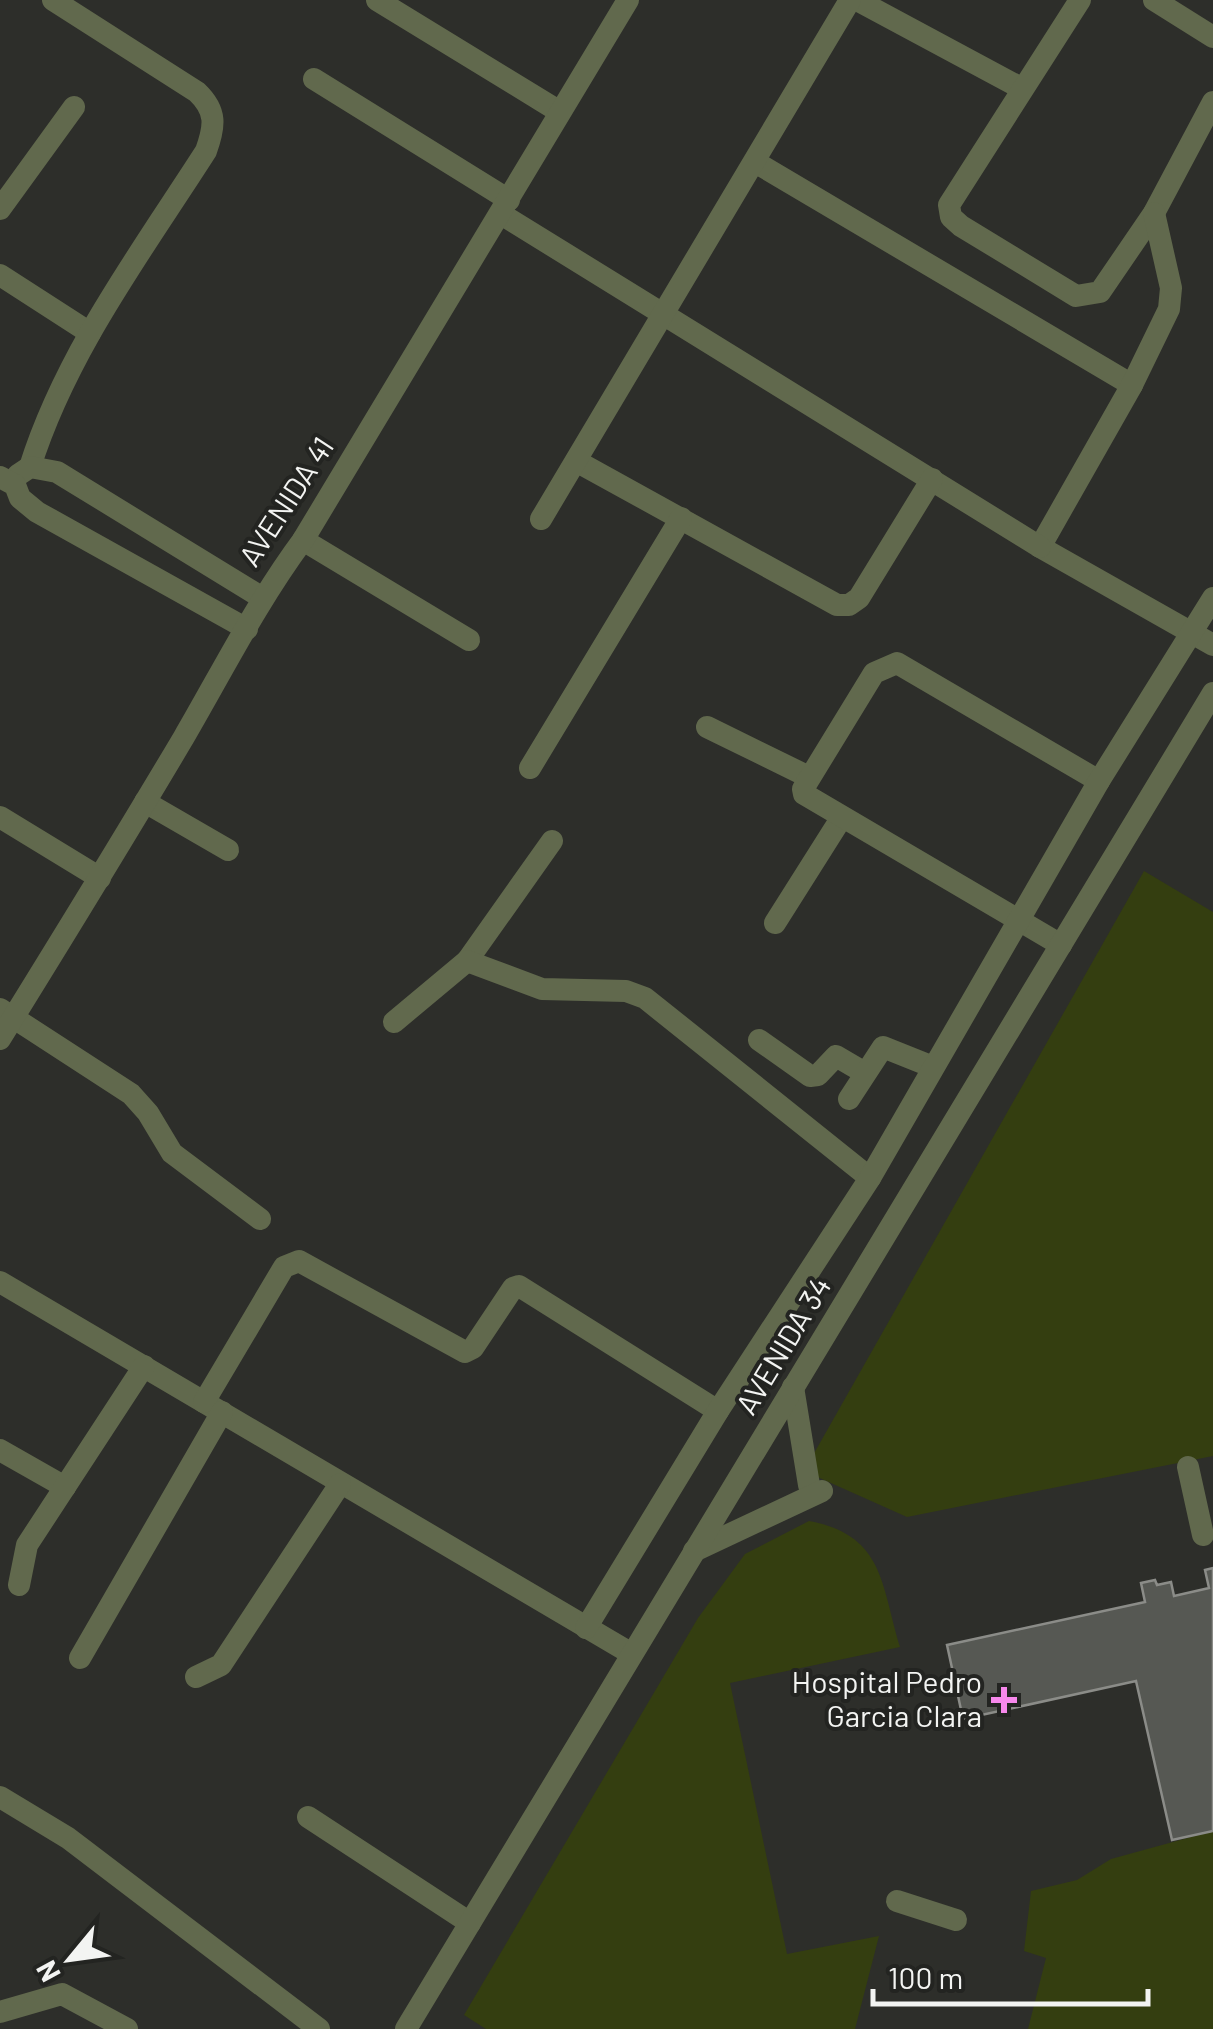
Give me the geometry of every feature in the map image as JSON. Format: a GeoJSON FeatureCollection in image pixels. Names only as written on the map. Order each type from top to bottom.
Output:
{"type":"FeatureCollection","features":[{"type":"Feature","properties":{"kind":"street"},"geometry":{"type":"LineString","coordinates":[[15,476],[90,333],[206,150],[215,127],[210,104],[197,92],[52,0]]}},
{"type":"Feature","properties":{"kind":"street"},"geometry":{"type":"LineString","coordinates":[[377,0],[560,112]]}},
{"type":"Feature","properties":{"kind":"street","name":"AVENIDA 41"},"geometry":{"type":"LineString","coordinates":[[0,1039],[7,1013],[100,878],[247,629],[261,597],[303,540],[628,0]]}},
{"type":"Feature","properties":{"kind":"street"},"geometry":{"type":"LineString","coordinates":[[541,519],[854,0],[1021,88]]}},
{"type":"Feature","properties":{"kind":"street"},"geometry":{"type":"LineString","coordinates":[[1080,0],[949,205],[951,217],[1076,296],[1100,292],[1117,273],[1154,213],[1213,102]]}},
{"type":"Feature","properties":{"kind":"street"},"geometry":{"type":"LineString","coordinates":[[1154,0],[1213,36]]}},
{"type":"Feature","properties":{"kind":"street"},"geometry":{"type":"LineString","coordinates":[[314,79],[666,314],[1040,547],[1213,644]]}},
{"type":"Feature","properties":{"kind":"street"},"geometry":{"type":"LineString","coordinates":[[0,209],[74,107]]}},
{"type":"Feature","properties":{"kind":"street"},"geometry":{"type":"LineString","coordinates":[[755,162],[1132,386]]}},
{"type":"Feature","properties":{"kind":"street"},"geometry":{"type":"LineString","coordinates":[[1040,547],[1132,386],[1169,309],[1171,288],[1154,213]]}},
{"type":"Feature","properties":{"kind":"street"},"geometry":{"type":"LineString","coordinates":[[0,275],[90,333]]}},
{"type":"Feature","properties":{"kind":"street"},"geometry":{"type":"LineString","coordinates":[[576,462],[822,598],[849,605],[858,598],[932,479]]}},
{"type":"Feature","properties":{"kind":"street"},"geometry":{"type":"LineString","coordinates":[[15,476],[57,472],[261,597]]}},
{"type":"Feature","properties":{"kind":"street"},"geometry":{"type":"LineString","coordinates":[[15,476],[29,506],[247,629]]}},
{"type":"Feature","properties":{"kind":"street"},"geometry":{"type":"LineString","coordinates":[[0,511],[29,506]]}},
{"type":"Feature","properties":{"kind":"street"},"geometry":{"type":"LineString","coordinates":[[530,768],[681,518]]}},
{"type":"Feature","properties":{"kind":"street"},"geometry":{"type":"LineString","coordinates":[[303,540],[469,640]]}},
{"type":"Feature","properties":{"kind":"street"},"geometry":{"type":"LineString","coordinates":[[586,1628],[718,1411],[870,1178],[1099,781],[1213,598]]}},
{"type":"Feature","properties":{"kind":"street"},"geometry":{"type":"LineString","coordinates":[[1062,944],[804,794],[809,777],[874,673],[898,663],[1099,781]]}},
{"type":"Feature","properties":{"kind":"street","name":"AVENIDA 34"},"geometry":{"type":"LineString","coordinates":[[406,2029],[1062,944],[1204,731],[1213,694]]}},
{"type":"Feature","properties":{"kind":"street"},"geometry":{"type":"LineString","coordinates":[[707,727],[809,777]]}},
{"type":"Feature","properties":{"kind":"street"},"geometry":{"type":"LineString","coordinates":[[145,802],[228,850]]}},
{"type":"Feature","properties":{"kind":"street"},"geometry":{"type":"LineString","coordinates":[[0,817],[100,878]]}},
{"type":"Feature","properties":{"kind":"street"},"geometry":{"type":"LineString","coordinates":[[775,923],[842,817]]}},
{"type":"Feature","properties":{"kind":"street"},"geometry":{"type":"LineString","coordinates":[[394,1022],[467,961],[552,841]]}},
{"type":"Feature","properties":{"kind":"street"},"geometry":{"type":"LineString","coordinates":[[467,961],[542,989],[626,991],[645,998],[870,1178]]}},
{"type":"Feature","properties":{"kind":"street"},"geometry":{"type":"LineString","coordinates":[[7,1013],[130,1094],[148,1113],[172,1153],[260,1219]]}},
{"type":"Feature","properties":{"kind":"street"},"geometry":{"type":"LineString","coordinates":[[759,1040],[810,1076],[836,1056],[865,1073]]}},
{"type":"Feature","properties":{"kind":"street"},"geometry":{"type":"LineString","coordinates":[[849,1099],[878,1050],[888,1046],[934,1067]]}},
{"type":"Feature","properties":{"kind":"street"},"geometry":{"type":"LineString","coordinates":[[80,1658],[284,1267],[299,1261],[465,1352],[474,1348],[513,1288],[519,1286],[718,1411]]}},
{"type":"Feature","properties":{"kind":"street"},"geometry":{"type":"LineString","coordinates":[[0,1282],[632,1654]]}},
{"type":"Feature","properties":{"kind":"street"},"geometry":{"type":"LineString","coordinates":[[19,1585],[27,1545],[144,1366]]}},
{"type":"Feature","properties":{"kind":"street"},"geometry":{"type":"LineString","coordinates":[[694,1551],[816,1488],[794,1388]]}},
{"type":"Feature","properties":{"kind":"street"},"geometry":{"type":"LineString","coordinates":[[0,1450],[65,1487]]}},
{"type":"Feature","properties":{"kind":"street"},"geometry":{"type":"LineString","coordinates":[[1188,1467],[1203,1534]]}},
{"type":"Feature","properties":{"kind":"street"},"geometry":{"type":"LineString","coordinates":[[196,1677],[221,1665],[340,1484]]}},
{"type":"Feature","properties":{"kind":"street"},"geometry":{"type":"LineString","coordinates":[[0,1797],[68,1838],[319,2029]]}},
{"type":"Feature","properties":{"kind":"street"},"geometry":{"type":"LineString","coordinates":[[308,1817],[470,1923]]}},
{"type":"Feature","properties":{"kind":"street"},"geometry":{"type":"LineString","coordinates":[[897,1901],[956,1920]]}},
{"type":"Feature","properties":{"kind":"street"},"geometry":{"type":"LineString","coordinates":[[0,2012],[62,1994],[127,2029]]}},
{"type":"Feature","properties":{"kind":"green space"},"geometry":{"type":"Polygon","coordinates":[[[1144,871],[1213,912],[1213,1456],[907,1517],[804,1471],[1144,871]]]}},
{"type":"Feature","properties":{"kind":"green space"},"geometry":{"type":"Polygon","coordinates":[[[809,1521],[834,1528],[866,1550],[883,1583],[900,1647],[730,1683],[787,1954],[879,1936],[855,2029],[486,2029],[464,2015],[698,1618],[745,1554],[809,1521]]]}},
{"type":"Feature","properties":{"kind":"green space"},"geometry":{"type":"Polygon","coordinates":[[[1213,1831],[1213,2029],[1028,2029],[1046,1958],[1024,1951],[1031,1891],[1077,1880],[1111,1859],[1213,1831]]]}},
{"type":"Feature","properties":{"kind":"building","name":"Hospital Pedro Garcia Clara"},"geometry":{"type":"Polygon","coordinates":[[[1213,1568],[1213,1831],[1172,1840],[1136,1681],[963,1719],[947,1645],[1145,1602],[1141,1583],[1171,1582],[1174,1596],[1209,1588],[1205,1570],[1213,1568]]]}},
{"type":"Feature","properties":{"kind":"place","name":"Hospital Pedro Garcia Clara"},"geometry":{"type":"Point","coordinates":[1004,1700]}}]}
